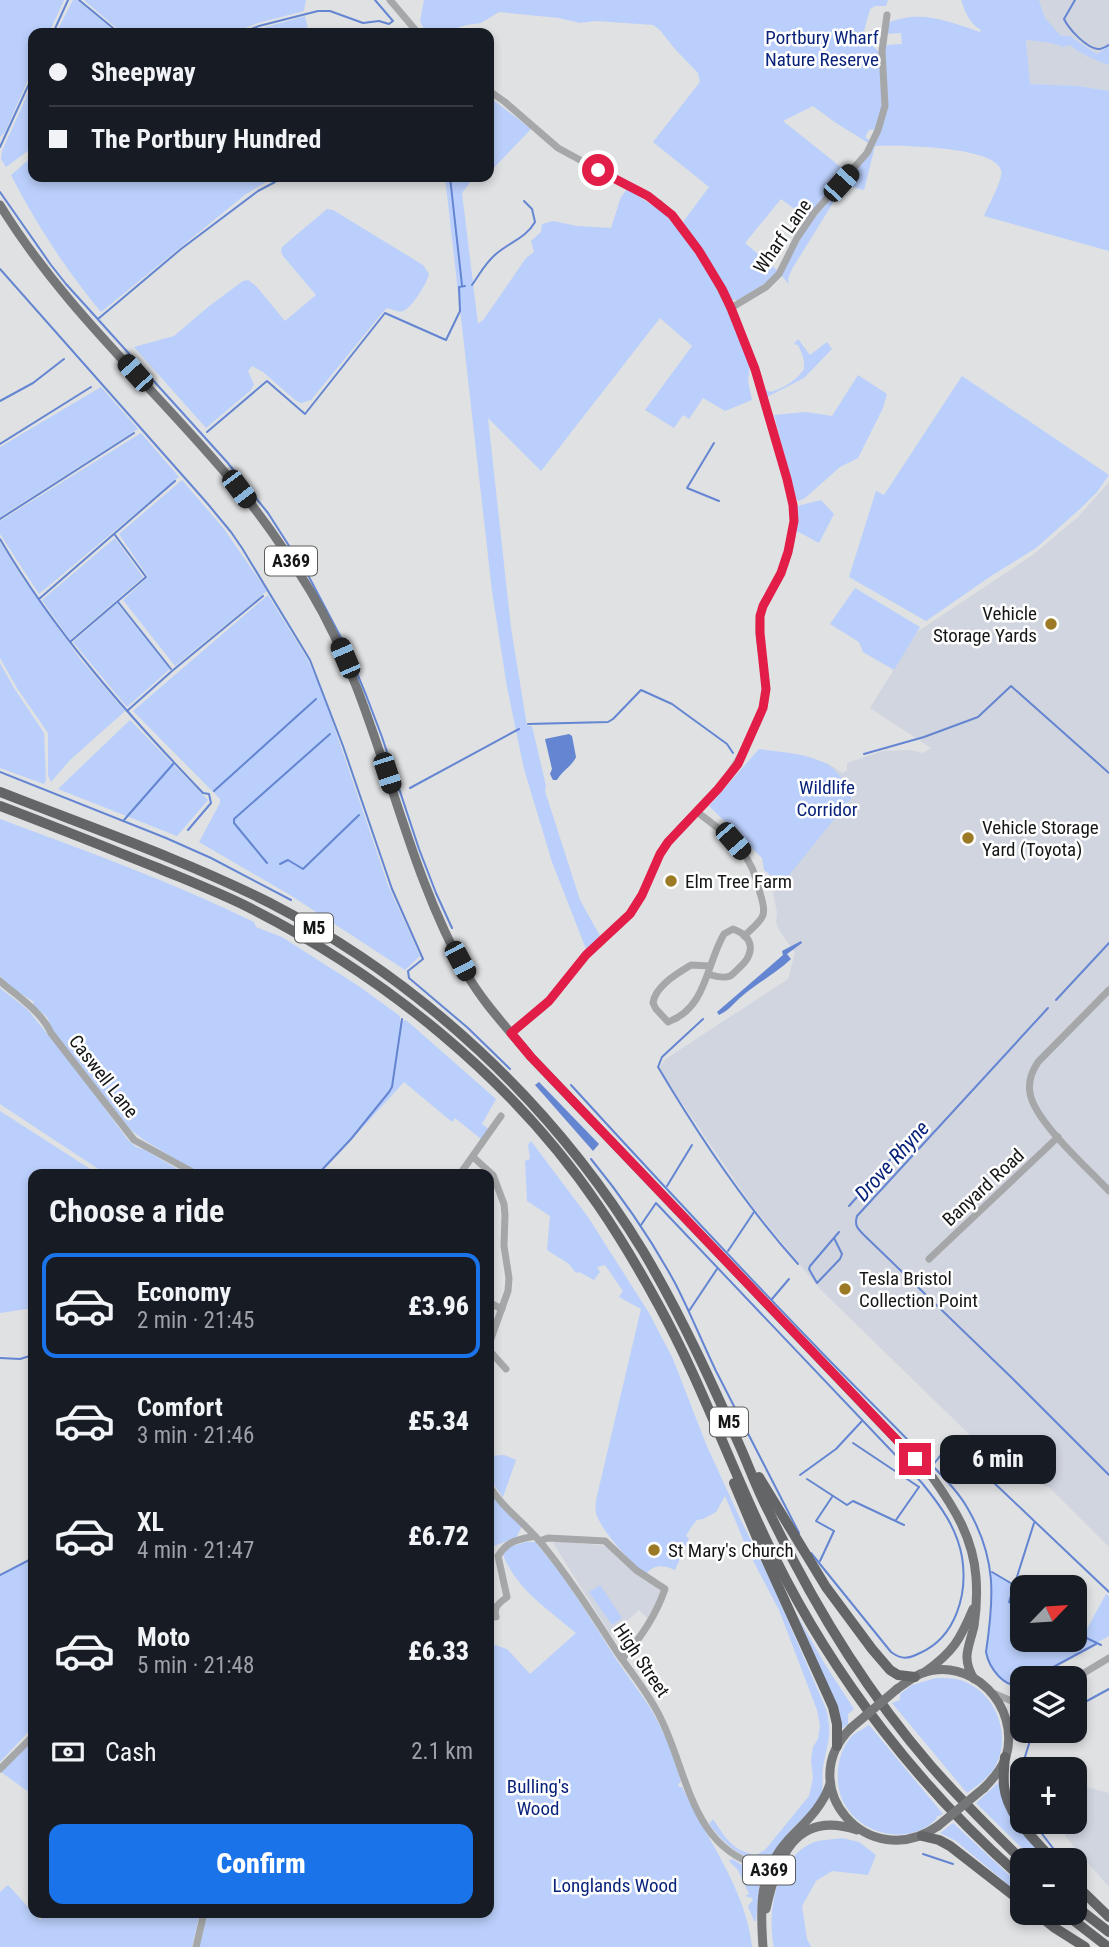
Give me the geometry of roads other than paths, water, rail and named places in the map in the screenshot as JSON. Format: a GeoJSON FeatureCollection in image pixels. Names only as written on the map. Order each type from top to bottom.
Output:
{"type":"FeatureCollection","features":[{"type":"Feature","properties":{"kind":"highway","name":"M5"},"geometry":{"type":"LineString","coordinates":[[0,792],[212,876],[271,904],[342,944],[396,982],[470,1042],[547,1120],[588,1169],[645,1254],[688,1334],[768,1511],[823,1615],[853,1662],[929,1764],[1010,1848]]}},
{"type":"Feature","properties":{"kind":"highway","name":"M5"},"geometry":{"type":"LineString","coordinates":[[0,806],[250,908],[320,947],[388,992],[435,1029],[488,1077],[538,1130],[598,1205],[659,1306],[774,1556],[838,1667],[877,1722],[926,1783],[959,1819],[1010,1867]]}},
{"type":"Feature","properties":{"kind":"highway","name":"M5"},"geometry":{"type":"LineString","coordinates":[[710,1414],[742,1505],[834,1707],[837,1746]]}},
{"type":"Feature","properties":{"kind":"highway","name":"M5"},"geometry":{"type":"LineString","coordinates":[[741,1451],[819,1577],[857,1629],[890,1670],[898,1675],[919,1675]]}},
{"type":"Feature","properties":{"kind":"highway"},"geometry":{"type":"LineString","coordinates":[[1005,1757],[1004,1785],[1009,1804],[1043,1848]]}},
{"type":"Feature","properties":{"kind":"highway"},"geometry":{"type":"LineString","coordinates":[[922,1836],[950,1846],[1010,1893]]}},
{"type":"Feature","properties":{"kind":"highway"},"geometry":{"type":"LineString","coordinates":[[1087,1896],[1109,1917]]}},
{"type":"Feature","properties":{"kind":"highway"},"geometry":{"type":"LineString","coordinates":[[1087,1915],[1109,1932]]}},
{"type":"Feature","properties":{"kind":"highway"},"geometry":{"type":"LineString","coordinates":[[1051,1925],[1086,1947]]}},
{"type":"Feature","properties":{"kind":"highway"},"geometry":{"type":"LineString","coordinates":[[1080,1925],[1108,1947]]}},
{"type":"Feature","properties":{"kind":"main road","name":"A369"},"geometry":{"type":"LineString","coordinates":[[0,205],[49,278],[239,489],[281,545],[311,593],[336,638],[362,699],[420,873],[453,948],[472,982],[531,1057],[933,1478],[952,1504],[971,1543],[976,1577],[975,1604]]}},
{"type":"Feature","properties":{"kind":"main road"},"geometry":{"type":"LineString","coordinates":[[919,1675],[941,1661],[954,1647],[975,1604]]}},
{"type":"Feature","properties":{"kind":"main road"},"geometry":{"type":"LineString","coordinates":[[974,1679],[966,1656],[975,1604]]}},
{"type":"Feature","properties":{"kind":"main road"},"geometry":{"type":"LineString","coordinates":[[919,1675],[954,1672],[974,1679],[993,1693]]}},
{"type":"Feature","properties":{"kind":"main road","name":"A369"},"geometry":{"type":"LineString","coordinates":[[763,1947],[762,1925],[774,1859],[823,1802],[831,1783],[832,1760],[837,1746],[851,1728],[897,1689],[919,1675]]}},
{"type":"Feature","properties":{"kind":"main road","name":"A369"},"geometry":{"type":"LineString","coordinates":[[770,1875],[794,1841],[806,1831],[818,1826],[831,1824],[883,1839],[905,1840],[922,1836],[938,1826],[984,1788],[995,1776],[1005,1757],[1009,1735],[1004,1713],[993,1693]]}},
{"type":"Feature","properties":{"kind":"main road"},"geometry":{"type":"LineString","coordinates":[[831,1783],[841,1811],[862,1831]]}},
{"type":"Feature","properties":{"kind":"street"},"geometry":{"type":"LineString","coordinates":[[390,0],[414,28]]}},
{"type":"Feature","properties":{"kind":"street","name":"Wharf Lane"},"geometry":{"type":"LineString","coordinates":[[731,308],[766,287],[779,274],[814,213],[872,144],[884,110],[882,51],[887,15]]}},
{"type":"Feature","properties":{"kind":"street"},"geometry":{"type":"LineString","coordinates":[[494,94],[558,148],[648,196],[672,215],[699,251],[731,308],[751,358],[787,479],[794,521],[781,573],[760,616],[766,689],[763,708],[738,764],[668,842],[630,914],[586,955],[549,1001],[511,1033]]}},
{"type":"Feature","properties":{"kind":"street"},"geometry":{"type":"LineString","coordinates":[[696,812],[733,841],[746,855],[757,879],[764,912],[744,936]]}},
{"type":"Feature","properties":{"kind":"street"},"geometry":{"type":"LineString","coordinates":[[709,970],[694,1002],[674,1020],[665,1020],[653,1003],[658,990],[691,965],[709,970],[718,977],[730,976],[750,955],[751,947],[744,936],[733,929],[724,933],[709,970]]}},
{"type":"Feature","properties":{"kind":"street","name":"Caswell Lane"},"geometry":{"type":"LineString","coordinates":[[0,981],[44,1020],[51,1033],[134,1140],[187,1169]]}},
{"type":"Feature","properties":{"kind":"street"},"geometry":{"type":"LineString","coordinates":[[1109,990],[1033,1069],[1030,1094],[1040,1116],[1109,1191]]}},
{"type":"Feature","properties":{"kind":"street"},"geometry":{"type":"LineString","coordinates":[[464,1169],[501,1116]]}},
{"type":"Feature","properties":{"kind":"street","name":"Banyard Road"},"geometry":{"type":"LineString","coordinates":[[929,1259],[1058,1138]]}},
{"type":"Feature","properties":{"kind":"street"},"geometry":{"type":"LineString","coordinates":[[473,1157],[486,1169]]}},
{"type":"Feature","properties":{"kind":"street"},"geometry":{"type":"LineString","coordinates":[[494,1178],[504,1204],[504,1251],[509,1284],[494,1331]]}},
{"type":"Feature","properties":{"kind":"street"},"geometry":{"type":"LineString","coordinates":[[494,1305],[502,1309]]}},
{"type":"Feature","properties":{"kind":"street"},"geometry":{"type":"LineString","coordinates":[[494,1355],[506,1369]]}},
{"type":"Feature","properties":{"kind":"street","name":"High Street"},"geometry":{"type":"LineString","coordinates":[[494,1492],[564,1573],[647,1693],[662,1719],[692,1802],[708,1828],[722,1846],[755,1869],[770,1875]]}},
{"type":"Feature","properties":{"kind":"street"},"geometry":{"type":"LineString","coordinates":[[496,1617],[497,1604],[507,1597],[498,1556],[504,1546],[517,1540],[548,1538],[605,1541],[636,1570],[665,1590],[659,1606],[622,1659]]}},
{"type":"Feature","properties":{"kind":"street"},"geometry":{"type":"LineString","coordinates":[[1087,1671],[1109,1658]]}},
{"type":"Feature","properties":{"kind":"street"},"geometry":{"type":"LineString","coordinates":[[993,1693],[1010,1700]]}},
{"type":"Feature","properties":{"kind":"street"},"geometry":{"type":"LineString","coordinates":[[0,1769],[28,1741]]}},
{"type":"Feature","properties":{"kind":"street"},"geometry":{"type":"LineString","coordinates":[[748,1863],[760,1866],[774,1859]]}},
{"type":"Feature","properties":{"kind":"street"},"geometry":{"type":"LineString","coordinates":[[196,1947],[203,1918]]}},
{"type":"Feature","properties":{"kind":"water"},"geometry":{"type":"Polygon","coordinates":[[[569,734],[572,736],[576,757],[557,780],[553,780],[545,739],[569,734]]]}},
{"type":"Feature","properties":{"kind":"water"},"geometry":{"type":"Polygon","coordinates":[[[801,941],[802,943],[787,954],[791,959],[719,1015],[717,1012],[783,955],[782,951],[801,941]]]}},
{"type":"Feature","properties":{"kind":"water"},"geometry":{"type":"Polygon","coordinates":[[[539,1082],[599,1144],[593,1151],[535,1085],[539,1082]]]}},
{"type":"Feature","properties":{"kind":"waterway"},"geometry":{"type":"LineString","coordinates":[[55,28],[68,0]]}},
{"type":"Feature","properties":{"kind":"waterway"},"geometry":{"type":"LineString","coordinates":[[79,0],[113,28]]}},
{"type":"Feature","properties":{"kind":"waterway"},"geometry":{"type":"LineString","coordinates":[[254,28],[318,11],[330,11],[363,23],[379,21],[389,24],[393,21],[375,0]]}},
{"type":"Feature","properties":{"kind":"waterway"},"geometry":{"type":"LineString","coordinates":[[1075,0],[1064,19],[1070,28],[1093,48],[1109,45]]}},
{"type":"Feature","properties":{"kind":"waterway"},"geometry":{"type":"LineString","coordinates":[[0,147],[28,86]]}},
{"type":"Feature","properties":{"kind":"waterway"},"geometry":{"type":"LineString","coordinates":[[98,319],[181,249],[258,191],[275,182]]}},
{"type":"Feature","properties":{"kind":"waterway"},"geometry":{"type":"LineString","coordinates":[[451,182],[462,285]]}},
{"type":"Feature","properties":{"kind":"waterway"},"geometry":{"type":"LineString","coordinates":[[0,192],[66,284],[227,462],[268,513],[309,577],[347,649],[366,695],[419,849],[452,928]]}},
{"type":"Feature","properties":{"kind":"waterway"},"geometry":{"type":"LineString","coordinates":[[472,285],[492,257],[522,236],[535,222],[532,209],[524,201]]}},
{"type":"Feature","properties":{"kind":"waterway"},"geometry":{"type":"LineString","coordinates":[[0,269],[207,503],[242,548],[310,660],[392,889],[423,959],[408,971],[409,978],[468,1028],[510,1069]]}},
{"type":"Feature","properties":{"kind":"waterway"},"geometry":{"type":"LineString","coordinates":[[207,432],[267,381],[305,414],[385,313],[446,340],[460,311],[459,287],[465,286]]}},
{"type":"Feature","properties":{"kind":"waterway"},"geometry":{"type":"LineString","coordinates":[[0,401],[33,383],[64,359]]}},
{"type":"Feature","properties":{"kind":"waterway"},"geometry":{"type":"LineString","coordinates":[[0,444],[91,387]]}},
{"type":"Feature","properties":{"kind":"waterway"},"geometry":{"type":"LineString","coordinates":[[0,519],[134,433]]}},
{"type":"Feature","properties":{"kind":"waterway"},"geometry":{"type":"LineString","coordinates":[[714,443],[687,488],[719,501]]}},
{"type":"Feature","properties":{"kind":"waterway"},"geometry":{"type":"LineString","coordinates":[[39,599],[175,481]]}},
{"type":"Feature","properties":{"kind":"waterway"},"geometry":{"type":"LineString","coordinates":[[70,642],[146,577],[115,535]]}},
{"type":"Feature","properties":{"kind":"waterway"},"geometry":{"type":"LineString","coordinates":[[0,539],[44,607],[94,672],[175,764],[203,793],[209,794],[211,803],[188,830]]}},
{"type":"Feature","properties":{"kind":"waterway"},"geometry":{"type":"LineString","coordinates":[[127,711],[263,596]]}},
{"type":"Feature","properties":{"kind":"waterway"},"geometry":{"type":"LineString","coordinates":[[118,602],[171,669]]}},
{"type":"Feature","properties":{"kind":"waterway"},"geometry":{"type":"LineString","coordinates":[[864,754],[924,737],[978,717],[1011,686],[1109,773]]}},
{"type":"Feature","properties":{"kind":"waterway"},"geometry":{"type":"LineString","coordinates":[[528,724],[608,722],[641,690],[672,704],[727,744],[733,753]]}},
{"type":"Feature","properties":{"kind":"waterway"},"geometry":{"type":"LineString","coordinates":[[214,791],[316,699]]}},
{"type":"Feature","properties":{"kind":"waterway"},"geometry":{"type":"LineString","coordinates":[[410,788],[519,729]]}},
{"type":"Feature","properties":{"kind":"waterway"},"geometry":{"type":"LineString","coordinates":[[267,863],[234,823],[234,819],[330,734]]}},
{"type":"Feature","properties":{"kind":"waterway"},"geometry":{"type":"LineString","coordinates":[[124,820],[174,763]]}},
{"type":"Feature","properties":{"kind":"waterway"},"geometry":{"type":"LineString","coordinates":[[0,772],[166,838],[291,900]]}},
{"type":"Feature","properties":{"kind":"waterway"},"geometry":{"type":"LineString","coordinates":[[280,864],[288,860],[303,869],[359,815]]}},
{"type":"Feature","properties":{"kind":"waterway","name":"Drove Rhyne"},"geometry":{"type":"LineString","coordinates":[[1056,1000],[1109,943]]}},
{"type":"Feature","properties":{"kind":"waterway","name":"Drove Rhyne"},"geometry":{"type":"LineString","coordinates":[[1048,1008],[857,1216],[856,1222],[863,1234],[1109,1475]]}},
{"type":"Feature","properties":{"kind":"waterway"},"geometry":{"type":"LineString","coordinates":[[323,1169],[351,1139],[392,1087],[402,1019]]}},
{"type":"Feature","properties":{"kind":"waterway"},"geometry":{"type":"LineString","coordinates":[[703,1019],[662,1057],[658,1067],[723,1169],[759,1218],[798,1264]]}},
{"type":"Feature","properties":{"kind":"waterway"},"geometry":{"type":"LineString","coordinates":[[571,1085],[959,1496],[977,1527],[989,1562],[991,1614],[986,1652],[994,1671],[1010,1684]]}},
{"type":"Feature","properties":{"kind":"waterway"},"geometry":{"type":"LineString","coordinates":[[849,1206],[912,1135]]}},
{"type":"Feature","properties":{"kind":"waterway"},"geometry":{"type":"LineString","coordinates":[[667,1186],[692,1145]]}},
{"type":"Feature","properties":{"kind":"waterway"},"geometry":{"type":"LineString","coordinates":[[591,1159],[636,1219],[675,1283],[716,1371],[799,1533]]}},
{"type":"Feature","properties":{"kind":"waterway"},"geometry":{"type":"LineString","coordinates":[[641,1225],[656,1203],[922,1483],[947,1517],[960,1546],[963,1585],[957,1613],[943,1636],[932,1646],[912,1656],[898,1656],[891,1652],[811,1553]]}},
{"type":"Feature","properties":{"kind":"waterway"},"geometry":{"type":"LineString","coordinates":[[728,1251],[754,1212]]}},
{"type":"Feature","properties":{"kind":"waterway"},"geometry":{"type":"LineString","coordinates":[[834,1238],[842,1254],[817,1283],[810,1266],[839,1232]]}},
{"type":"Feature","properties":{"kind":"waterway"},"geometry":{"type":"LineString","coordinates":[[689,1311],[717,1269]]}},
{"type":"Feature","properties":{"kind":"waterway"},"geometry":{"type":"LineString","coordinates":[[772,1299],[789,1279]]}},
{"type":"Feature","properties":{"kind":"waterway"},"geometry":{"type":"LineString","coordinates":[[0,1358],[28,1357]]}},
{"type":"Feature","properties":{"kind":"waterway"},"geometry":{"type":"LineString","coordinates":[[800,1475],[836,1449],[862,1421]]}},
{"type":"Feature","properties":{"kind":"waterway"},"geometry":{"type":"LineString","coordinates":[[933,1465],[951,1442],[1109,1592]]}},
{"type":"Feature","properties":{"kind":"waterway"},"geometry":{"type":"LineString","coordinates":[[853,1443],[919,1487]]}},
{"type":"Feature","properties":{"kind":"waterway"},"geometry":{"type":"LineString","coordinates":[[807,1479],[847,1505],[853,1501],[904,1525]]}},
{"type":"Feature","properties":{"kind":"waterway"},"geometry":{"type":"LineString","coordinates":[[896,1520],[919,1487]]}},
{"type":"Feature","properties":{"kind":"waterway"},"geometry":{"type":"LineString","coordinates":[[820,1561],[834,1531],[816,1521],[832,1497]]}},
{"type":"Feature","properties":{"kind":"waterway"},"geometry":{"type":"LineString","coordinates":[[1018,1575],[1034,1523]]}},
{"type":"Feature","properties":{"kind":"waterway"},"geometry":{"type":"LineString","coordinates":[[0,1575],[28,1561]]}},
{"type":"Feature","properties":{"kind":"waterway"},"geometry":{"type":"LineString","coordinates":[[992,1572],[1010,1583]]}},
{"type":"Feature","properties":{"kind":"waterway"},"geometry":{"type":"LineString","coordinates":[[1010,1599],[1010,1602]]}},
{"type":"Feature","properties":{"kind":"waterway"},"geometry":{"type":"LineString","coordinates":[[1087,1638],[1101,1645]]}},
{"type":"Feature","properties":{"kind":"waterway"},"geometry":{"type":"LineString","coordinates":[[1055,1666],[1096,1644]]}},
{"type":"Feature","properties":{"kind":"waterway"},"geometry":{"type":"LineString","coordinates":[[1087,1701],[1109,1689]]}},
{"type":"Feature","properties":{"kind":"waterway"},"geometry":{"type":"LineString","coordinates":[[1025,1757],[1029,1743]]}},
{"type":"Feature","properties":{"kind":"waterway"},"geometry":{"type":"LineString","coordinates":[[1042,1834],[1053,1848]]}},
{"type":"Feature","properties":{"kind":"waterway"},"geometry":{"type":"LineString","coordinates":[[923,1854],[953,1864]]}},
{"type":"Feature","properties":{"kind":"place","name":"Vehicle Storage Yards"},"geometry":{"type":"Point","coordinates":[1051,624]}},
{"type":"Feature","properties":{"kind":"place","name":"Vehicle Storage Yard (Toyota)"},"geometry":{"type":"Point","coordinates":[968,838]}},
{"type":"Feature","properties":{"kind":"place","name":"Elm Tree Farm"},"geometry":{"type":"Point","coordinates":[671,881]}},
{"type":"Feature","properties":{"kind":"place","name":"Tesla Bristol Collection Point"},"geometry":{"type":"Point","coordinates":[845,1289]}},
{"type":"Feature","properties":{"kind":"place","name":"St Mary's Church"},"geometry":{"type":"Point","coordinates":[654,1550]}},
{"type":"Feature","properties":{"kind":"park label","name":"Portbury Wharf Nature Reserve"},"geometry":{"type":"Point","coordinates":[822,48]}},
{"type":"Feature","properties":{"kind":"park label","name":"Wildlife Corridor"},"geometry":{"type":"Point","coordinates":[827,798]}},
{"type":"Feature","properties":{"kind":"park label","name":"Bulling's Wood"},"geometry":{"type":"Point","coordinates":[538,1797]}},
{"type":"Feature","properties":{"kind":"park label","name":"Longlands Wood"},"geometry":{"type":"Point","coordinates":[615,1885]}}]}
